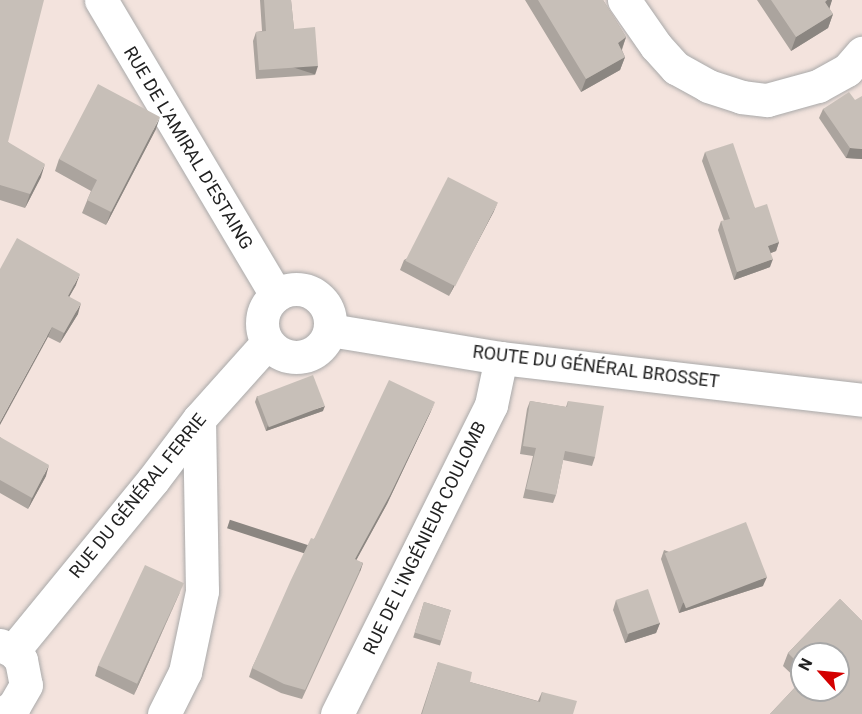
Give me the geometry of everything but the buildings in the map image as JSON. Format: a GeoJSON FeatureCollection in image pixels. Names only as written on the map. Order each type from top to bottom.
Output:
{"type":"FeatureCollection","features":[{"type":"Feature","properties":{"kind":"street","name":"RUE DE L'AMIRAL D'ESTAING"},"geometry":{"type":"LineString","coordinates":[[101,0],[276,295]]}},
{"type":"Feature","properties":{"kind":"street"},"geometry":{"type":"LineString","coordinates":[[624,0],[656,46],[676,68],[708,86],[741,98],[767,100],[818,86],[847,70],[862,53]]}},
{"type":"Feature","properties":{"kind":"street"},"geometry":{"type":"LineString","coordinates":[[298,289],[320,298],[330,318],[330,330],[319,350],[297,358],[286,356],[267,343],[262,333],[263,311],[276,295],[298,289]]}},
{"type":"Feature","properties":{"kind":"street","name":"ROUTE DU GÉNÉRAL BROSSET"},"geometry":{"type":"LineString","coordinates":[[330,330],[501,358],[862,400]]}},
{"type":"Feature","properties":{"kind":"street","name":"RUE DU GÉNÉRAL FERRIE"},"geometry":{"type":"LineString","coordinates":[[6,648],[153,480],[199,419],[267,343]]}},
{"type":"Feature","properties":{"kind":"street","name":"RUE DE L'INGÉNIEUR COULOMB"},"geometry":{"type":"LineString","coordinates":[[337,714],[491,405],[501,358]]}},
{"type":"Feature","properties":{"kind":"street"},"geometry":{"type":"LineString","coordinates":[[165,714],[185,672],[202,591],[199,419]]}},
{"type":"Feature","properties":{"kind":"street"},"geometry":{"type":"LineString","coordinates":[[6,648],[21,660],[26,685],[12,712]]}},
{"type":"Feature","properties":{"kind":"shaded area"},"geometry":{"type":"Polygon","coordinates":[[[0,0],[862,0],[862,714],[0,714],[0,0]]]}}]}
